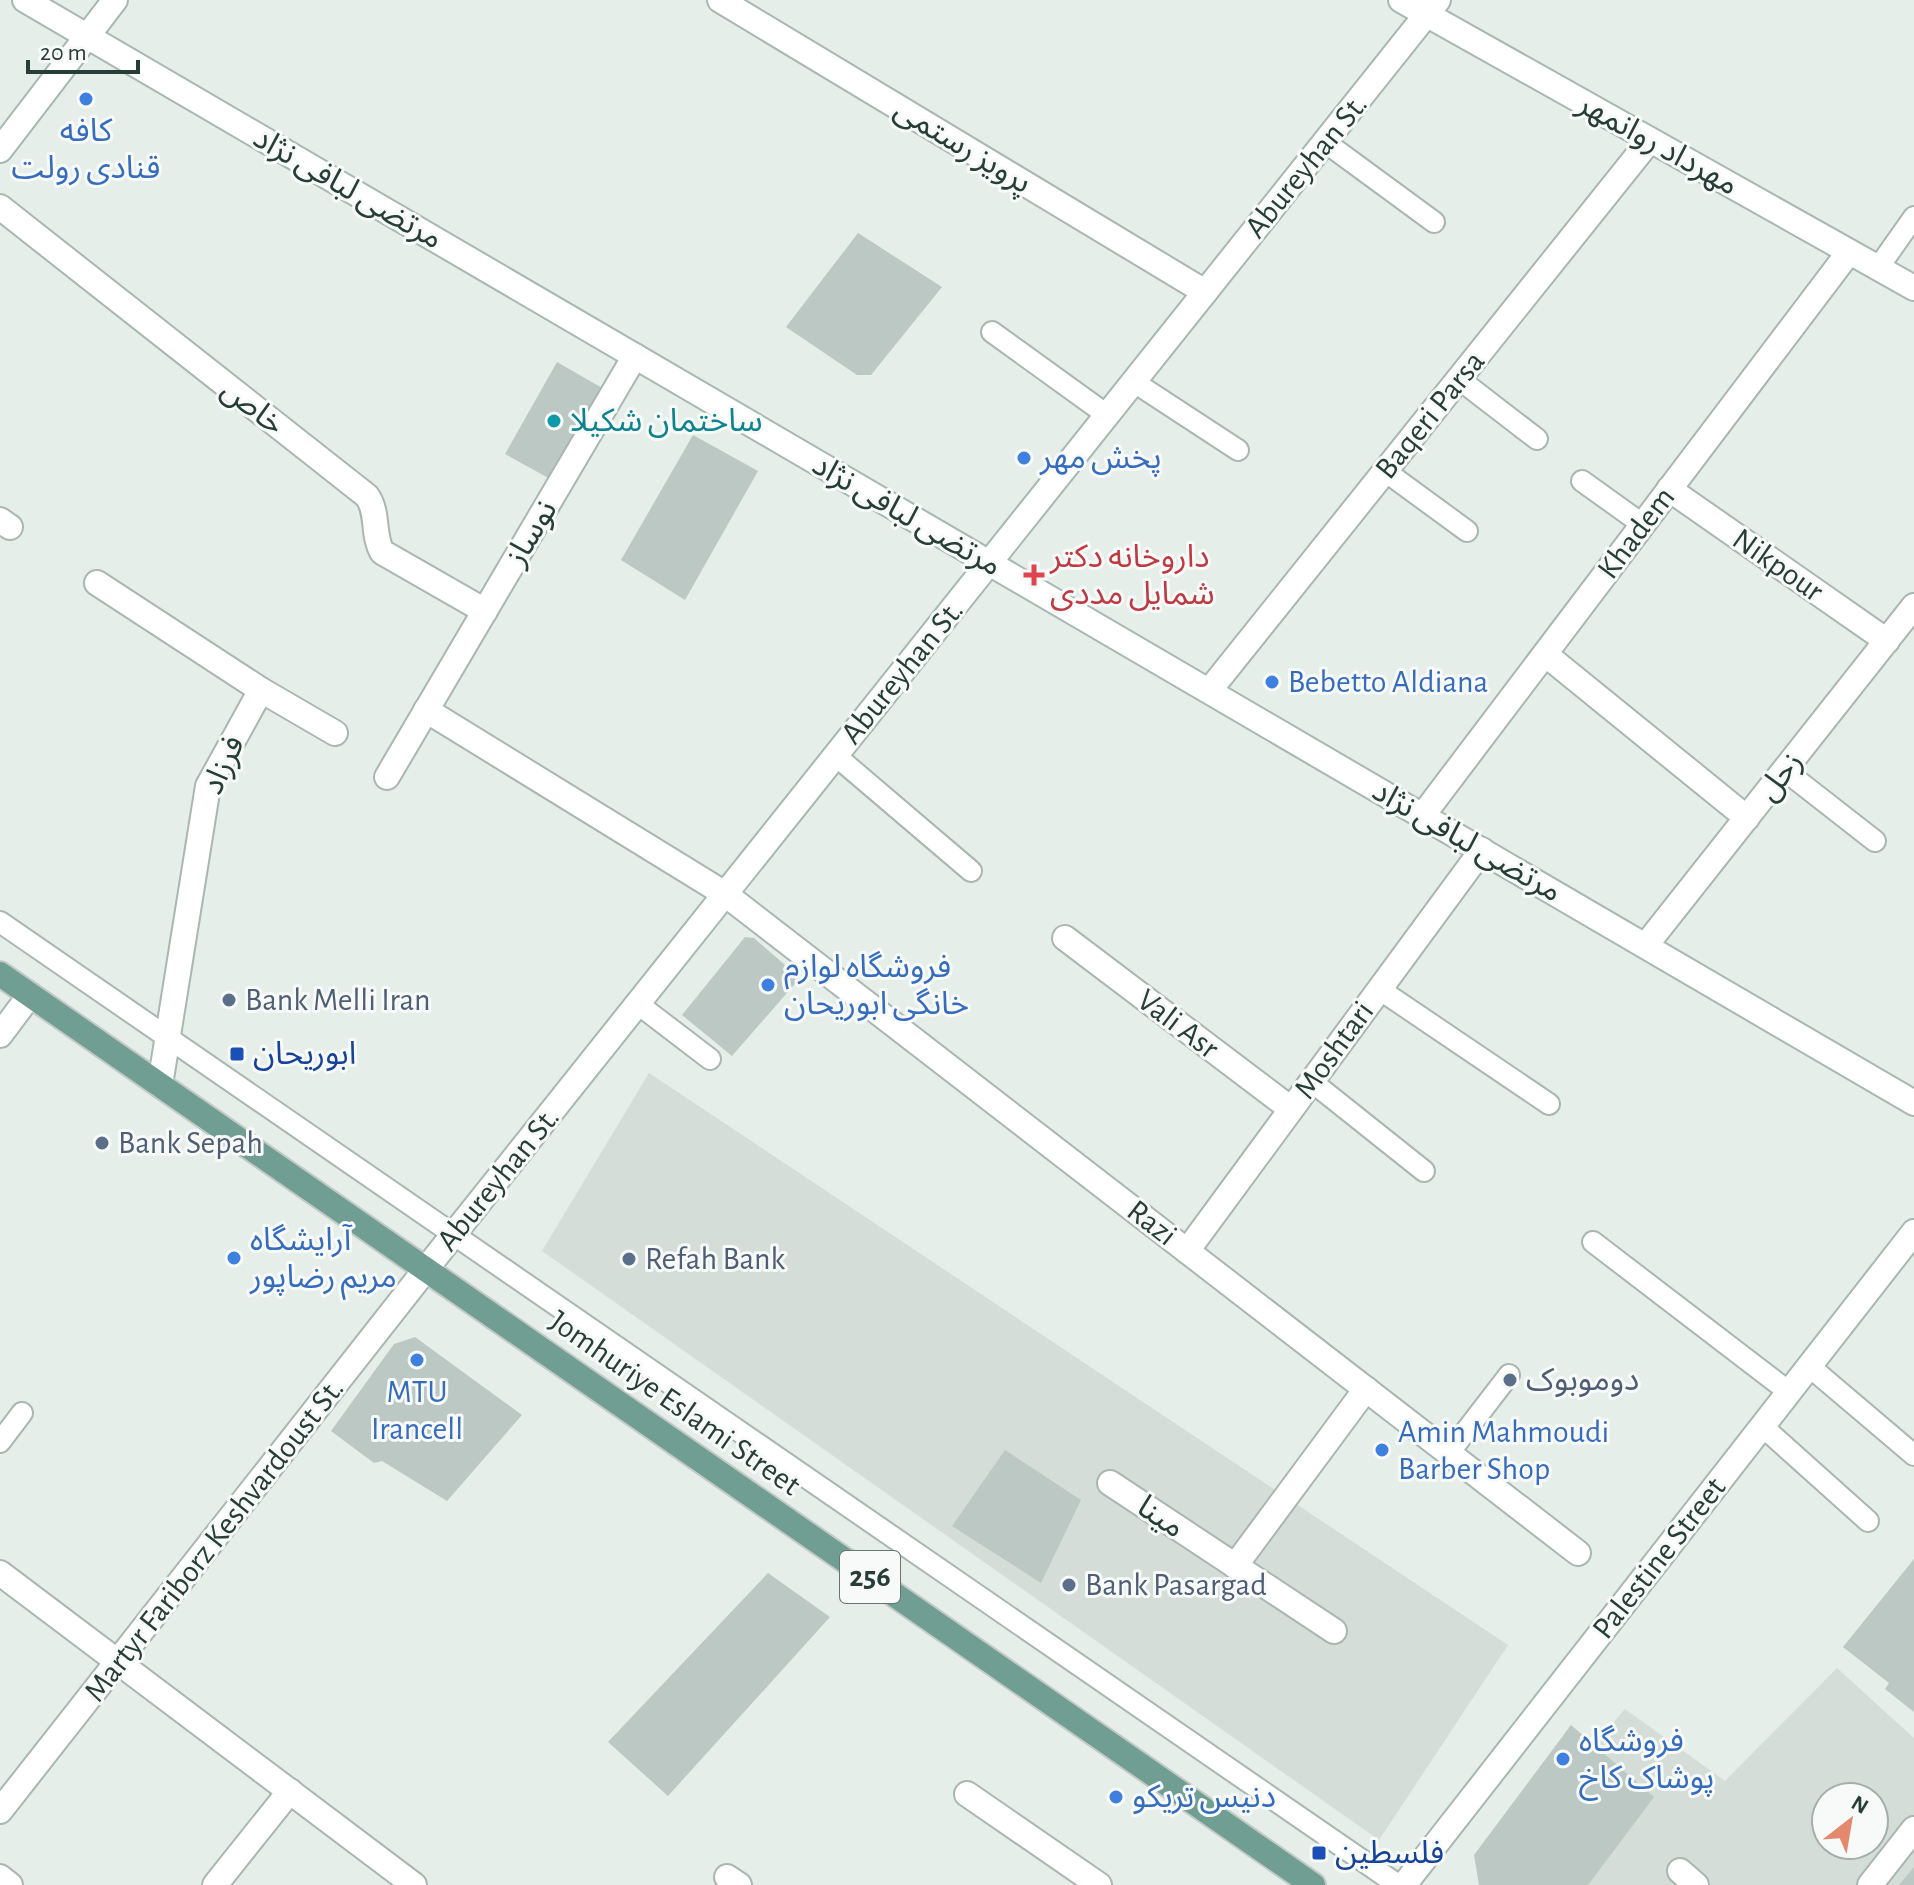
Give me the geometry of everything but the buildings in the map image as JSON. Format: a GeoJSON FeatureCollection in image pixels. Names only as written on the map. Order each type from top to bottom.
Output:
{"type":"FeatureCollection","features":[{"type":"Feature","properties":{"kind":"main road","name":"Jomhuriye Eslami Street"},"geometry":{"type":"LineString","coordinates":[[0,974],[1313,1885]]}},
{"type":"Feature","properties":{"kind":"street","name":"مرتضی لبافی نژاد"},"geometry":{"type":"LineString","coordinates":[[25,0],[1914,1103]]}},
{"type":"Feature","properties":{"kind":"street"},"geometry":{"type":"LineString","coordinates":[[0,150],[115,0]]}},
{"type":"Feature","properties":{"kind":"street","name":"پرویز رستمی"},"geometry":{"type":"LineString","coordinates":[[720,0],[1205,292]]}},
{"type":"Feature","properties":{"kind":"street","name":"مهرداد روانمهر"},"geometry":{"type":"LineString","coordinates":[[1401,0],[1432,7],[1650,140],[1914,288]]}},
{"type":"Feature","properties":{"kind":"street","name":"Abureyhan St."},"geometry":{"type":"LineString","coordinates":[[426,1269],[1432,7]]}},
{"type":"Feature","properties":{"kind":"street","name":"Baqeri Parsa"},"geometry":{"type":"LineString","coordinates":[[1209,691],[1650,140]]}},
{"type":"Feature","properties":{"kind":"street","name":"خاص"},"geometry":{"type":"LineString","coordinates":[[0,207],[367,496],[374,506],[382,552],[485,611]]}},
{"type":"Feature","properties":{"kind":"street","name":"Khadem"},"geometry":{"type":"LineString","coordinates":[[1423,815],[1849,252]]}},
{"type":"Feature","properties":{"kind":"street","name":"نوساز"},"geometry":{"type":"LineString","coordinates":[[387,777],[635,356]]}},
{"type":"Feature","properties":{"kind":"street","name":"Nikpour"},"geometry":{"type":"LineString","coordinates":[[1669,489],[1887,641]]}},
{"type":"Feature","properties":{"kind":"street"},"geometry":{"type":"LineString","coordinates":[[97,583],[261,690],[335,733]]}},
{"type":"Feature","properties":{"kind":"street","name":"زحل"},"geometry":{"type":"LineString","coordinates":[[1646,945],[1913,611]]}},
{"type":"Feature","properties":{"kind":"street"},"geometry":{"type":"LineString","coordinates":[[1545,654],[1747,818]]}},
{"type":"Feature","properties":{"kind":"street","name":"فرزاد"},"geometry":{"type":"LineString","coordinates":[[160,1085],[208,786],[261,690]]}},
{"type":"Feature","properties":{"kind":"street"},"geometry":{"type":"LineString","coordinates":[[426,710],[725,894]]}},
{"type":"Feature","properties":{"kind":"street","name":"Moshtari"},"geometry":{"type":"LineString","coordinates":[[1187,1251],[1482,850]]}},
{"type":"Feature","properties":{"kind":"street","name":"Razi"},"geometry":{"type":"LineString","coordinates":[[725,894],[1578,1553]]}},
{"type":"Feature","properties":{"kind":"street","name":"Vali Asr"},"geometry":{"type":"LineString","coordinates":[[1065,938],[1291,1109]]}},
{"type":"Feature","properties":{"kind":"street"},"geometry":{"type":"LineString","coordinates":[[0,1035],[30,995]]}},
{"type":"Feature","properties":{"kind":"street","name":"Palestine Street"},"geometry":{"type":"LineString","coordinates":[[1401,1885],[1914,1232]]}},
{"type":"Feature","properties":{"kind":"street","name":"Martyr Fariborz Keshvardoust St."},"geometry":{"type":"LineString","coordinates":[[0,1811],[426,1269]]}},
{"type":"Feature","properties":{"kind":"street"},"geometry":{"type":"LineString","coordinates":[[1235,1566],[1366,1389]]}},
{"type":"Feature","properties":{"kind":"street","name":"مینا"},"geometry":{"type":"LineString","coordinates":[[1110,1483],[1334,1631]]}},
{"type":"Feature","properties":{"kind":"street"},"geometry":{"type":"LineString","coordinates":[[0,1573],[414,1885]]}},
{"type":"Feature","properties":{"kind":"street"},"geometry":{"type":"LineString","coordinates":[[215,1885],[290,1791]]}},
{"type":"Feature","properties":{"kind":"street"},"geometry":{"type":"LineString","coordinates":[[967,1794],[1099,1885]]}},
{"type":"Feature","properties":{"kind":"street"},"geometry":{"type":"LineString","coordinates":[[1870,1885],[1914,1829]]}},
{"type":"Feature","properties":{"kind":"street"},"geometry":{"type":"LineString","coordinates":[[0,1877],[10,1885]]}},
{"type":"Feature","properties":{"kind":"lane"},"geometry":{"type":"LineString","coordinates":[[1325,142],[1434,222]]}},
{"type":"Feature","properties":{"kind":"lane"},"geometry":{"type":"LineString","coordinates":[[1878,268],[1914,217]]}},
{"type":"Feature","properties":{"kind":"lane"},"geometry":{"type":"LineString","coordinates":[[992,332],[1107,415]]}},
{"type":"Feature","properties":{"kind":"lane"},"geometry":{"type":"LineString","coordinates":[[1459,379],[1537,439]]}},
{"type":"Feature","properties":{"kind":"lane"},"geometry":{"type":"LineString","coordinates":[[1134,382],[1238,450]]}},
{"type":"Feature","properties":{"kind":"lane"},"geometry":{"type":"LineString","coordinates":[[1385,471],[1467,531]]}},
{"type":"Feature","properties":{"kind":"lane"},"geometry":{"type":"LineString","coordinates":[[1582,481],[1642,524]]}},
{"type":"Feature","properties":{"kind":"lane"},"geometry":{"type":"LineString","coordinates":[[836,756],[971,871]]}},
{"type":"Feature","properties":{"kind":"lane"},"geometry":{"type":"LineString","coordinates":[[1784,770],[1875,841]]}},
{"type":"Feature","properties":{"kind":"lane"},"geometry":{"type":"LineString","coordinates":[[0,922],[1401,1885]]}},
{"type":"Feature","properties":{"kind":"lane"},"geometry":{"type":"LineString","coordinates":[[1379,989],[1549,1104]]}},
{"type":"Feature","properties":{"kind":"lane"},"geometry":{"type":"LineString","coordinates":[[638,1004],[710,1059]]}},
{"type":"Feature","properties":{"kind":"lane"},"geometry":{"type":"LineString","coordinates":[[1311,1081],[1424,1171]]}},
{"type":"Feature","properties":{"kind":"lane"},"geometry":{"type":"LineString","coordinates":[[1593,1242],[1789,1392]]}},
{"type":"Feature","properties":{"kind":"lane"},"geometry":{"type":"LineString","coordinates":[[1809,1366],[1914,1455]]}},
{"type":"Feature","properties":{"kind":"lane"},"geometry":{"type":"LineString","coordinates":[[1449,1453],[1509,1375]]}},
{"type":"Feature","properties":{"kind":"lane"},"geometry":{"type":"LineString","coordinates":[[0,1442],[22,1413]]}},
{"type":"Feature","properties":{"kind":"lane"},"geometry":{"type":"LineString","coordinates":[[1762,1426],[1868,1521]]}},
{"type":"Feature","properties":{"kind":"shaded area"},"geometry":{"type":"Polygon","coordinates":[[[649,1073],[1508,1645],[1379,1840],[542,1251],[649,1073]]]}},
{"type":"Feature","properties":{"kind":"shaded area"},"geometry":{"type":"Polygon","coordinates":[[[1837,1668],[1914,1738],[1914,1885],[1478,1885],[1625,1709],[1725,1781],[1837,1668]]]}},
{"type":"Feature","properties":{"kind":"place","name":"کافه قنادی رولت"},"geometry":{"type":"Point","coordinates":[86,99]}},
{"type":"Feature","properties":{"kind":"place","name":"ساختمان شکیلا"},"geometry":{"type":"Point","coordinates":[554,421]}},
{"type":"Feature","properties":{"kind":"place","name":"پخش مهر"},"geometry":{"type":"Point","coordinates":[1024,458]}},
{"type":"Feature","properties":{"kind":"place","name":"داروخانه دکتر شمایل مددی"},"geometry":{"type":"Point","coordinates":[1034,575]}},
{"type":"Feature","properties":{"kind":"place","name":"Bebetto Aldiana"},"geometry":{"type":"Point","coordinates":[1272,682]}},
{"type":"Feature","properties":{"kind":"place","name":"فروشگاه لوازم خانگی ابوریحان"},"geometry":{"type":"Point","coordinates":[768,985]}},
{"type":"Feature","properties":{"kind":"place","name":"Bank Melli Iran"},"geometry":{"type":"Point","coordinates":[229,1000]}},
{"type":"Feature","properties":{"kind":"place","name":"ابوریحان"},"geometry":{"type":"Point","coordinates":[237,1054]}},
{"type":"Feature","properties":{"kind":"place","name":"Bank Sepah"},"geometry":{"type":"Point","coordinates":[102,1143]}},
{"type":"Feature","properties":{"kind":"place","name":"آرایشگاه مریم رضاپور"},"geometry":{"type":"Point","coordinates":[234,1258]}},
{"type":"Feature","properties":{"kind":"place","name":"Refah Bank"},"geometry":{"type":"Point","coordinates":[629,1259]}},
{"type":"Feature","properties":{"kind":"place","name":"MTU Irancell"},"geometry":{"type":"Point","coordinates":[417,1360]}},
{"type":"Feature","properties":{"kind":"place","name":"دوموبوک"},"geometry":{"type":"Point","coordinates":[1510,1380]}},
{"type":"Feature","properties":{"kind":"place","name":"Amin Mahmoudi Barber Shop"},"geometry":{"type":"Point","coordinates":[1382,1450]}},
{"type":"Feature","properties":{"kind":"place","name":"Bank Pasargad"},"geometry":{"type":"Point","coordinates":[1069,1585]}},
{"type":"Feature","properties":{"kind":"place","name":"فروشگاه پوشاک کاخ"},"geometry":{"type":"Point","coordinates":[1563,1759]}},
{"type":"Feature","properties":{"kind":"place","name":"دنیس تریکو"},"geometry":{"type":"Point","coordinates":[1116,1797]}},
{"type":"Feature","properties":{"kind":"place","name":"فلسطین"},"geometry":{"type":"Point","coordinates":[1319,1853]}}]}
